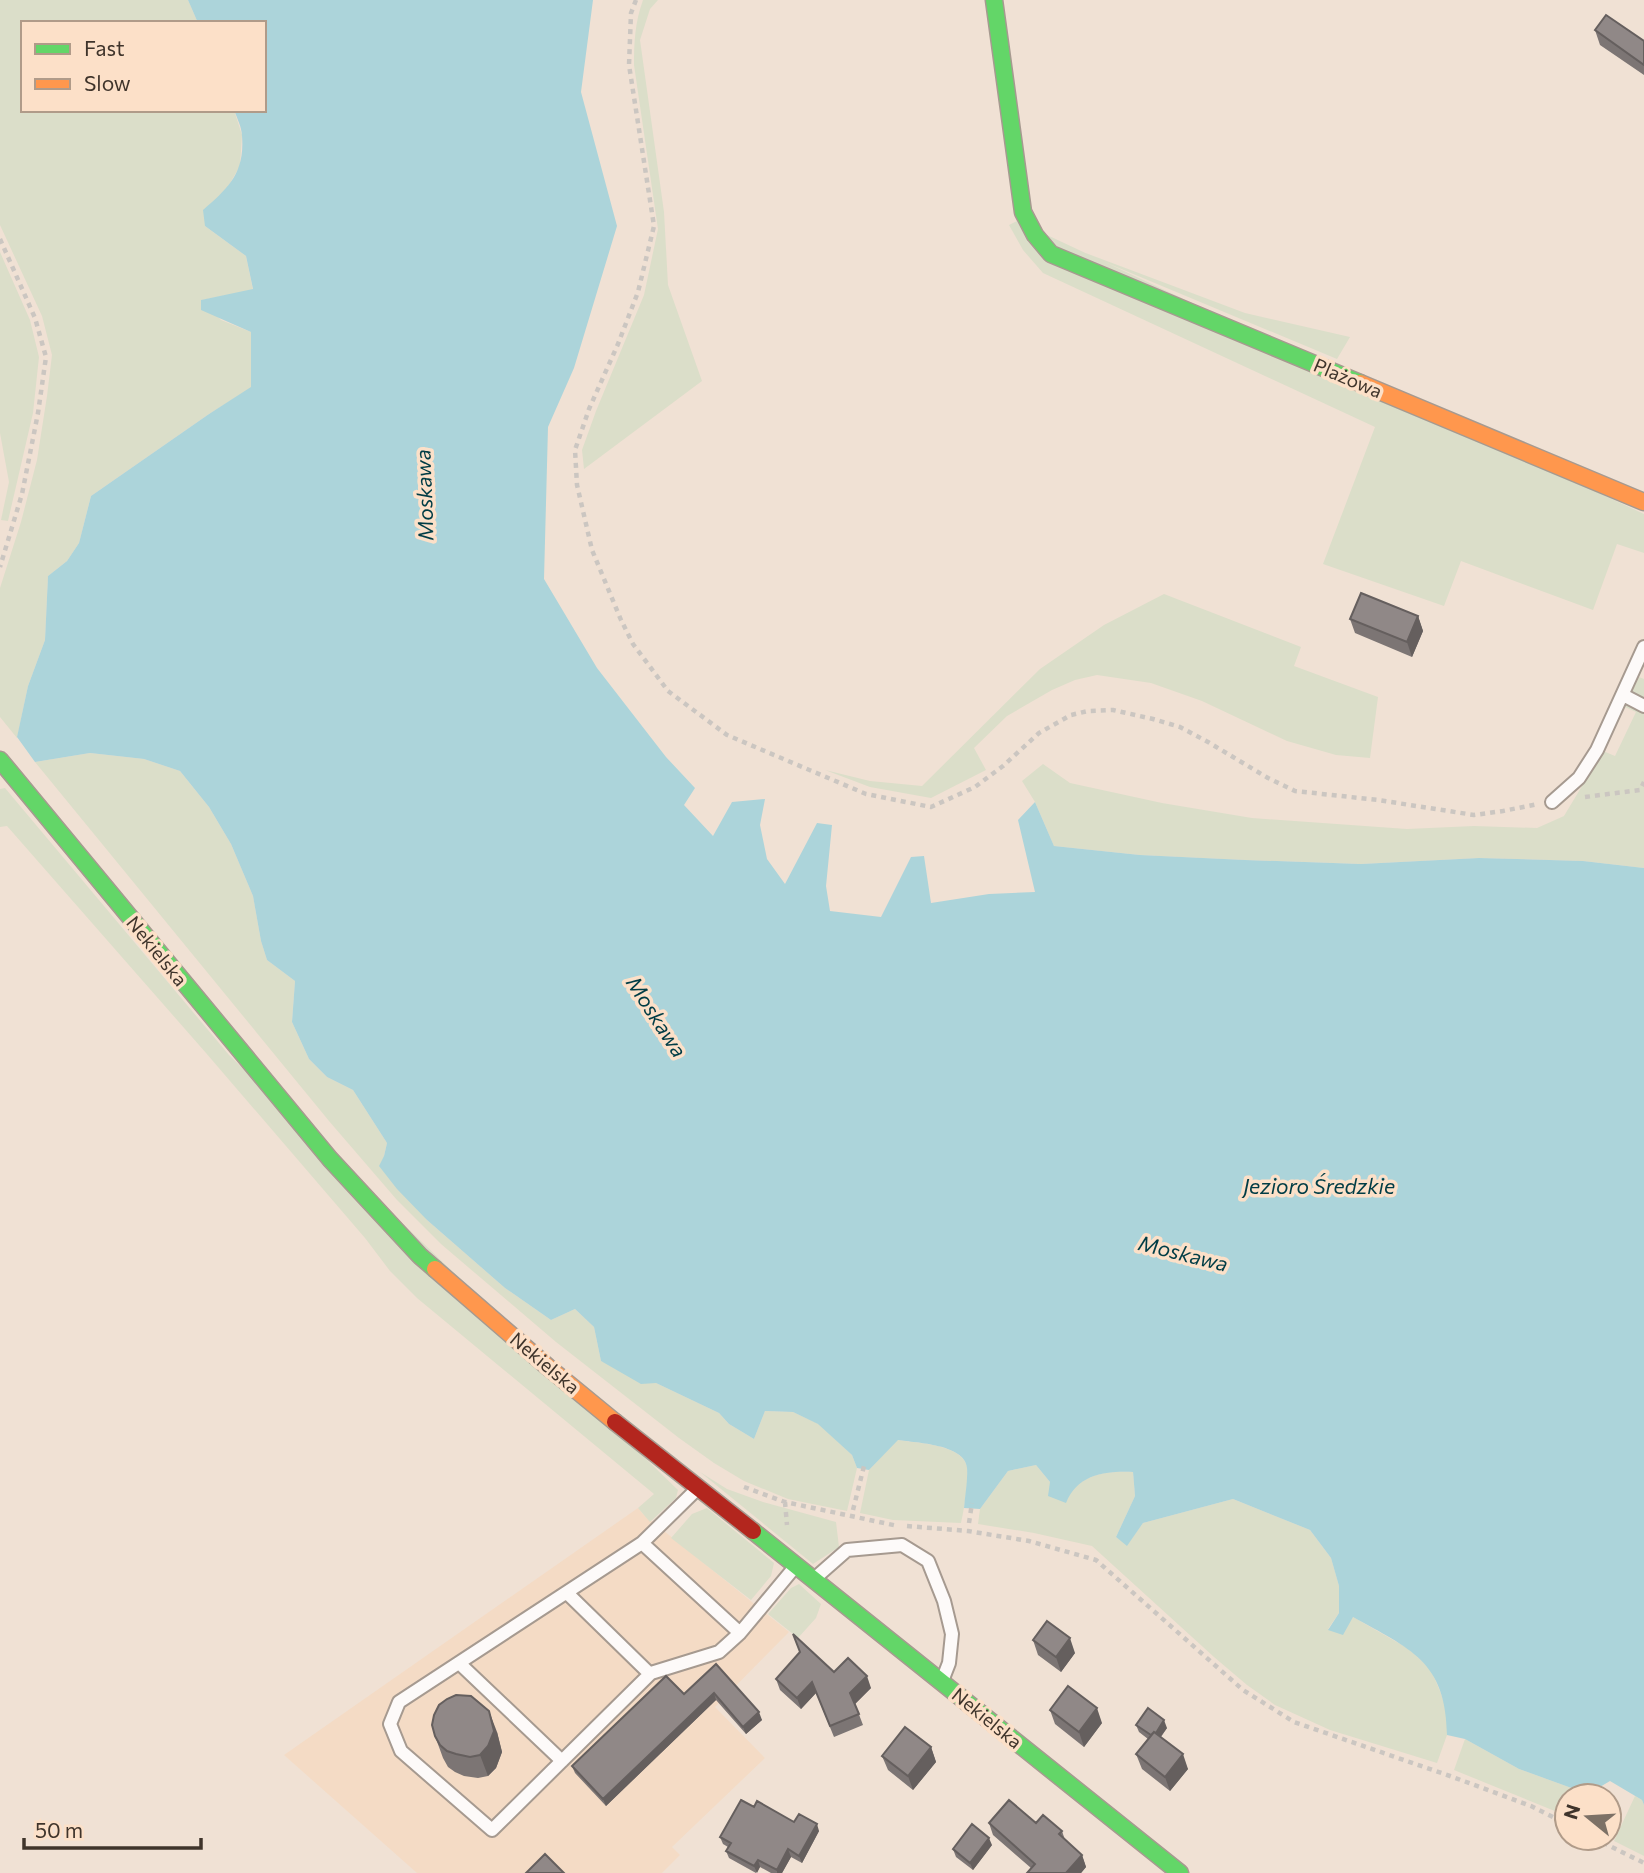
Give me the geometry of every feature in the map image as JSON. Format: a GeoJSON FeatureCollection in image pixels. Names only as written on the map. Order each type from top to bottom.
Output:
{"type":"FeatureCollection","features":[{"type":"Feature","properties":{"kind":"street","name":"Plażowa"},"geometry":{"type":"LineString","coordinates":[[994,0],[1023,212],[1035,235],[1051,254],[1644,502]]}},
{"type":"Feature","properties":{"kind":"street","name":"Nekielska"},"geometry":{"type":"LineString","coordinates":[[0,760],[330,1159],[419,1256],[548,1367],[1180,1873]]}},
{"type":"Feature","properties":{"kind":"lane"},"geometry":{"type":"LineString","coordinates":[[1552,802],[1579,778],[1597,750],[1644,647]]}},
{"type":"Feature","properties":{"kind":"lane"},"geometry":{"type":"LineString","coordinates":[[1623,695],[1644,706]]}},
{"type":"Feature","properties":{"kind":"lane"},"geometry":{"type":"LineString","coordinates":[[699,1488],[642,1543],[399,1702],[390,1724],[401,1751],[492,1830],[650,1674],[719,1652],[740,1633],[797,1565]]}},
{"type":"Feature","properties":{"kind":"lane"},"geometry":{"type":"LineString","coordinates":[[642,1543],[740,1633]]}},
{"type":"Feature","properties":{"kind":"lane"},"geometry":{"type":"LineString","coordinates":[[814,1580],[847,1550],[902,1545],[928,1562],[944,1601],[952,1634],[949,1663],[942,1682]]}},
{"type":"Feature","properties":{"kind":"lane"},"geometry":{"type":"LineString","coordinates":[[567,1593],[650,1674]]}},
{"type":"Feature","properties":{"kind":"lane"},"geometry":{"type":"LineString","coordinates":[[459,1663],[562,1761]]}},
{"type":"Feature","properties":{"kind":"path"},"geometry":{"type":"LineString","coordinates":[[636,0],[631,13],[629,65],[654,226],[638,292],[589,409],[575,450],[577,485],[592,550],[632,644],[668,691],[727,735],[866,794],[930,807],[975,787],[1039,733],[1071,715],[1113,710],[1180,727],[1295,791],[1378,800],[1474,815],[1640,790],[1644,782]]}},
{"type":"Feature","properties":{"kind":"path"},"geometry":{"type":"LineString","coordinates":[[0,239],[35,318],[46,357],[22,494],[0,567]]}},
{"type":"Feature","properties":{"kind":"path"},"geometry":{"type":"LineString","coordinates":[[853,1510],[864,1466]]}},
{"type":"Feature","properties":{"kind":"path"},"geometry":{"type":"LineString","coordinates":[[740,1486],[785,1502],[891,1525],[968,1531],[1029,1541],[1096,1560],[1243,1690],[1294,1722],[1462,1780],[1553,1817]]}},
{"type":"Feature","properties":{"kind":"path"},"geometry":{"type":"LineString","coordinates":[[969,1523],[972,1503]]}},
{"type":"Feature","properties":{"kind":"path"},"geometry":{"type":"LineString","coordinates":[[1622,1852],[1644,1863]]}},
{"type":"Feature","properties":{"kind":"shaded area"},"geometry":{"type":"Polygon","coordinates":[[[638,1508],[789,1632],[715,1707],[765,1758],[672,1847],[680,1855],[662,1873],[417,1873],[284,1755],[638,1508]]]}},
{"type":"Feature","properties":{"kind":"green space"},"geometry":{"type":"Polygon","coordinates":[[[0,0],[188,0],[197,21],[21,21],[21,112],[235,112],[242,135],[240,166],[205,226],[246,256],[253,290],[202,300],[221,320],[251,332],[251,388],[91,496],[79,543],[67,561],[48,576],[45,640],[28,686],[17,738],[0,717],[0,588],[37,460],[52,355],[42,316],[0,225],[0,0]]]}},
{"type":"Feature","properties":{"kind":"green space"},"geometry":{"type":"Polygon","coordinates":[[[643,0],[658,0],[650,9],[640,40],[664,212],[668,285],[702,381],[584,469],[582,450],[644,295],[658,229],[634,65],[638,16],[643,0]]]}},
{"type":"Feature","properties":{"kind":"green space"},"geometry":{"type":"Polygon","coordinates":[[[1017,221],[1644,514],[1644,553],[1617,544],[1593,610],[1461,561],[1444,606],[1323,564],[1375,427],[1043,273],[1023,250],[1009,225],[1017,221]]]}},
{"type":"Feature","properties":{"kind":"green space"},"geometry":{"type":"Polygon","coordinates":[[[1059,243],[1245,313],[1350,337],[1337,359],[1059,243]]]}},
{"type":"Feature","properties":{"kind":"green space"},"geometry":{"type":"Polygon","coordinates":[[[0,252],[30,320],[39,357],[33,413],[8,521],[1,520],[9,482],[0,433],[0,252]]]}},
{"type":"Feature","properties":{"kind":"green space"},"geometry":{"type":"Polygon","coordinates":[[[1164,594],[1301,647],[1294,666],[1378,697],[1370,758],[1336,755],[1287,741],[1202,701],[1151,683],[1097,675],[1075,680],[1052,690],[1007,716],[974,748],[986,770],[931,798],[870,787],[825,770],[870,781],[922,786],[1040,669],[1104,625],[1164,594]]]}},
{"type":"Feature","properties":{"kind":"green space"},"geometry":{"type":"Polygon","coordinates":[[[1639,677],[1644,679],[1644,868],[1583,861],[1479,858],[1361,864],[1245,860],[1140,855],[1054,846],[1035,802],[1022,781],[1043,764],[1070,783],[1162,803],[1252,818],[1407,829],[1474,826],[1537,828],[1564,816],[1603,751],[1615,756],[1636,712],[1625,707],[1639,677]]]}},
{"type":"Feature","properties":{"kind":"green space"},"geometry":{"type":"Polygon","coordinates":[[[90,753],[144,759],[180,771],[209,807],[231,844],[253,896],[267,960],[295,981],[292,1022],[309,1059],[327,1077],[353,1090],[387,1143],[384,1156],[427,1220],[505,1288],[551,1320],[575,1309],[594,1327],[601,1361],[719,1413],[729,1424],[754,1439],[765,1411],[793,1412],[819,1424],[852,1455],[857,1468],[847,1511],[788,1499],[744,1481],[714,1463],[556,1342],[441,1244],[397,1200],[35,762],[90,753]]]}},
{"type":"Feature","properties":{"kind":"green space"},"geometry":{"type":"Polygon","coordinates":[[[5,788],[229,1055],[678,1490],[676,1498],[650,1522],[638,1508],[654,1494],[417,1298],[390,1271],[365,1238],[206,1053],[7,826],[0,827],[0,789],[5,788]]]}},
{"type":"Feature","properties":{"kind":"green space"},"geometry":{"type":"Polygon","coordinates":[[[897,1440],[938,1446],[964,1459],[967,1479],[961,1523],[893,1520],[860,1513],[869,1470],[897,1440]]]}},
{"type":"Feature","properties":{"kind":"green space"},"geometry":{"type":"Polygon","coordinates":[[[1036,1465],[1050,1482],[1071,1490],[1100,1474],[1133,1472],[1135,1496],[1116,1537],[1127,1545],[1143,1523],[1233,1499],[1310,1530],[1331,1558],[1339,1586],[1339,1613],[1328,1629],[1353,1617],[1409,1649],[1431,1670],[1447,1711],[1447,1735],[1437,1763],[1330,1730],[1275,1705],[1214,1657],[1092,1546],[978,1524],[980,1509],[1008,1471],[1036,1465]]]}},
{"type":"Feature","properties":{"kind":"green space"},"geometry":{"type":"Polygon","coordinates":[[[700,1472],[727,1489],[836,1522],[839,1547],[813,1564],[700,1472]]]}},
{"type":"Feature","properties":{"kind":"green space"},"geometry":{"type":"Polygon","coordinates":[[[707,1508],[774,1563],[771,1576],[751,1600],[671,1538],[692,1514],[707,1508]]]}},
{"type":"Feature","properties":{"kind":"green space"},"geometry":{"type":"Polygon","coordinates":[[[799,1584],[821,1604],[816,1618],[798,1638],[768,1614],[791,1588],[799,1584]]]}},
{"type":"Feature","properties":{"kind":"green space"},"geometry":{"type":"Polygon","coordinates":[[[1465,1739],[1519,1769],[1555,1782],[1553,1810],[1454,1770],[1465,1739]]]}},
{"type":"Feature","properties":{"kind":"green space"},"geometry":{"type":"Polygon","coordinates":[[[1635,1796],[1642,1800],[1644,1856],[1623,1846],[1623,1822],[1635,1796]]]}},
{"type":"Feature","properties":{"kind":"water","name":"Jezioro Średzkie"},"geometry":{"type":"Polygon","coordinates":[[[188,0],[593,0],[581,92],[617,226],[574,368],[548,427],[544,579],[597,668],[666,757],[695,788],[684,805],[713,836],[732,802],[765,799],[760,825],[767,859],[785,884],[817,823],[832,825],[826,886],[830,911],[881,917],[911,857],[924,856],[931,903],[989,894],[1035,892],[1018,820],[1035,802],[1054,846],[1140,855],[1245,860],[1361,864],[1479,858],[1583,861],[1644,868],[1644,1805],[1642,1800],[1623,1789],[1623,1782],[1555,1782],[1519,1769],[1465,1739],[1447,1735],[1440,1690],[1421,1660],[1408,1649],[1353,1617],[1343,1635],[1328,1630],[1339,1613],[1339,1586],[1331,1558],[1310,1530],[1233,1499],[1143,1523],[1127,1546],[1116,1537],[1135,1496],[1133,1472],[1112,1472],[1085,1480],[1071,1493],[1066,1503],[1048,1496],[1050,1482],[1036,1465],[1008,1471],[980,1509],[964,1508],[967,1468],[964,1460],[949,1449],[898,1440],[869,1470],[857,1468],[852,1455],[818,1424],[793,1412],[765,1411],[754,1439],[729,1424],[719,1413],[656,1383],[641,1384],[601,1361],[594,1327],[575,1309],[551,1320],[505,1288],[427,1220],[379,1166],[387,1143],[353,1090],[327,1077],[309,1059],[292,1022],[295,981],[267,960],[253,896],[231,844],[209,807],[180,771],[144,759],[90,753],[35,762],[17,737],[28,686],[45,640],[48,576],[67,561],[79,543],[91,496],[251,387],[251,332],[201,310],[201,300],[253,289],[246,256],[205,226],[203,210],[227,187],[238,170],[242,133],[235,112],[266,112],[266,21],[197,21],[188,0]]]}},
{"type":"Feature","properties":{"kind":"building"},"geometry":{"type":"Polygon","coordinates":[[[1606,15],[1644,41],[1644,65],[1595,30],[1606,15]]]}},
{"type":"Feature","properties":{"kind":"building"},"geometry":{"type":"Polygon","coordinates":[[[1361,593],[1418,616],[1407,642],[1350,619],[1361,593]]]}},
{"type":"Feature","properties":{"kind":"building"},"geometry":{"type":"Polygon","coordinates":[[[1047,1621],[1070,1638],[1056,1657],[1033,1640],[1047,1621]]]}},
{"type":"Feature","properties":{"kind":"building"},"geometry":{"type":"Polygon","coordinates":[[[793,1634],[834,1672],[848,1658],[867,1676],[850,1693],[859,1714],[830,1726],[812,1682],[797,1698],[776,1679],[800,1652],[793,1634]]]}},
{"type":"Feature","properties":{"kind":"building"},"geometry":{"type":"Polygon","coordinates":[[[716,1664],[759,1712],[743,1727],[714,1693],[603,1799],[572,1766],[666,1676],[684,1694],[716,1664]]]}},
{"type":"Feature","properties":{"kind":"building"},"geometry":{"type":"Polygon","coordinates":[[[1068,1686],[1097,1708],[1079,1732],[1050,1710],[1068,1686]]]}},
{"type":"Feature","properties":{"kind":"building"},"geometry":{"type":"Polygon","coordinates":[[[456,1695],[471,1696],[489,1711],[494,1731],[488,1746],[480,1755],[470,1757],[447,1751],[435,1736],[432,1725],[439,1705],[456,1695]]]}},
{"type":"Feature","properties":{"kind":"building"},"geometry":{"type":"Polygon","coordinates":[[[1148,1708],[1164,1720],[1156,1733],[1151,1735],[1136,1725],[1148,1708]]]}},
{"type":"Feature","properties":{"kind":"building"},"geometry":{"type":"Polygon","coordinates":[[[905,1727],[931,1747],[908,1776],[882,1756],[905,1727]]]}},
{"type":"Feature","properties":{"kind":"building"},"geometry":{"type":"Polygon","coordinates":[[[1154,1732],[1183,1754],[1165,1777],[1136,1754],[1154,1732]]]}},
{"type":"Feature","properties":{"kind":"building"},"geometry":{"type":"Polygon","coordinates":[[[741,1800],[754,1807],[757,1801],[794,1822],[799,1814],[817,1824],[799,1856],[788,1849],[777,1870],[758,1860],[754,1866],[726,1851],[731,1843],[720,1837],[741,1800]]]}},
{"type":"Feature","properties":{"kind":"building"},"geometry":{"type":"Polygon","coordinates":[[[1009,1800],[1036,1823],[1043,1815],[1062,1831],[1059,1834],[1082,1855],[1066,1873],[1027,1873],[1035,1864],[989,1823],[1009,1800]]]}},
{"type":"Feature","properties":{"kind":"building"},"geometry":{"type":"Polygon","coordinates":[[[972,1824],[989,1838],[970,1863],[953,1849],[972,1824]]]}},
{"type":"Feature","properties":{"kind":"building"},"geometry":{"type":"Polygon","coordinates":[[[545,1854],[564,1873],[526,1873],[545,1854]]]}},
{"type":"Feature","properties":{"kind":"traffic: fast"},"geometry":{"type":"LineString","coordinates":[[994,0],[1023,212],[1035,235],[1051,254],[1360,383]]}},
{"type":"Feature","properties":{"kind":"traffic: fast"},"geometry":{"type":"LineString","coordinates":[[0,760],[330,1159],[435,1269]]}},
{"type":"Feature","properties":{"kind":"traffic: fast"},"geometry":{"type":"LineString","coordinates":[[753,1531],[1180,1873]]}},
{"type":"Feature","properties":{"kind":"traffic: slow"},"geometry":{"type":"LineString","coordinates":[[1360,383],[1644,502]]}},
{"type":"Feature","properties":{"kind":"traffic: slow"},"geometry":{"type":"LineString","coordinates":[[435,1269],[615,1422]]}},
{"type":"Feature","properties":{"kind":"traffic: jam"},"geometry":{"type":"LineString","coordinates":[[615,1422],[753,1531]]}},
{"type":"Feature","properties":{"kind":"water label","name":"Moskawa"},"geometry":{"type":"Point","coordinates":[425,495]}},
{"type":"Feature","properties":{"kind":"water label","name":"Moskawa"},"geometry":{"type":"Point","coordinates":[656,1017]}},
{"type":"Feature","properties":{"kind":"water label","name":"Moskawa"},"geometry":{"type":"Point","coordinates":[1183,1254]}}]}
